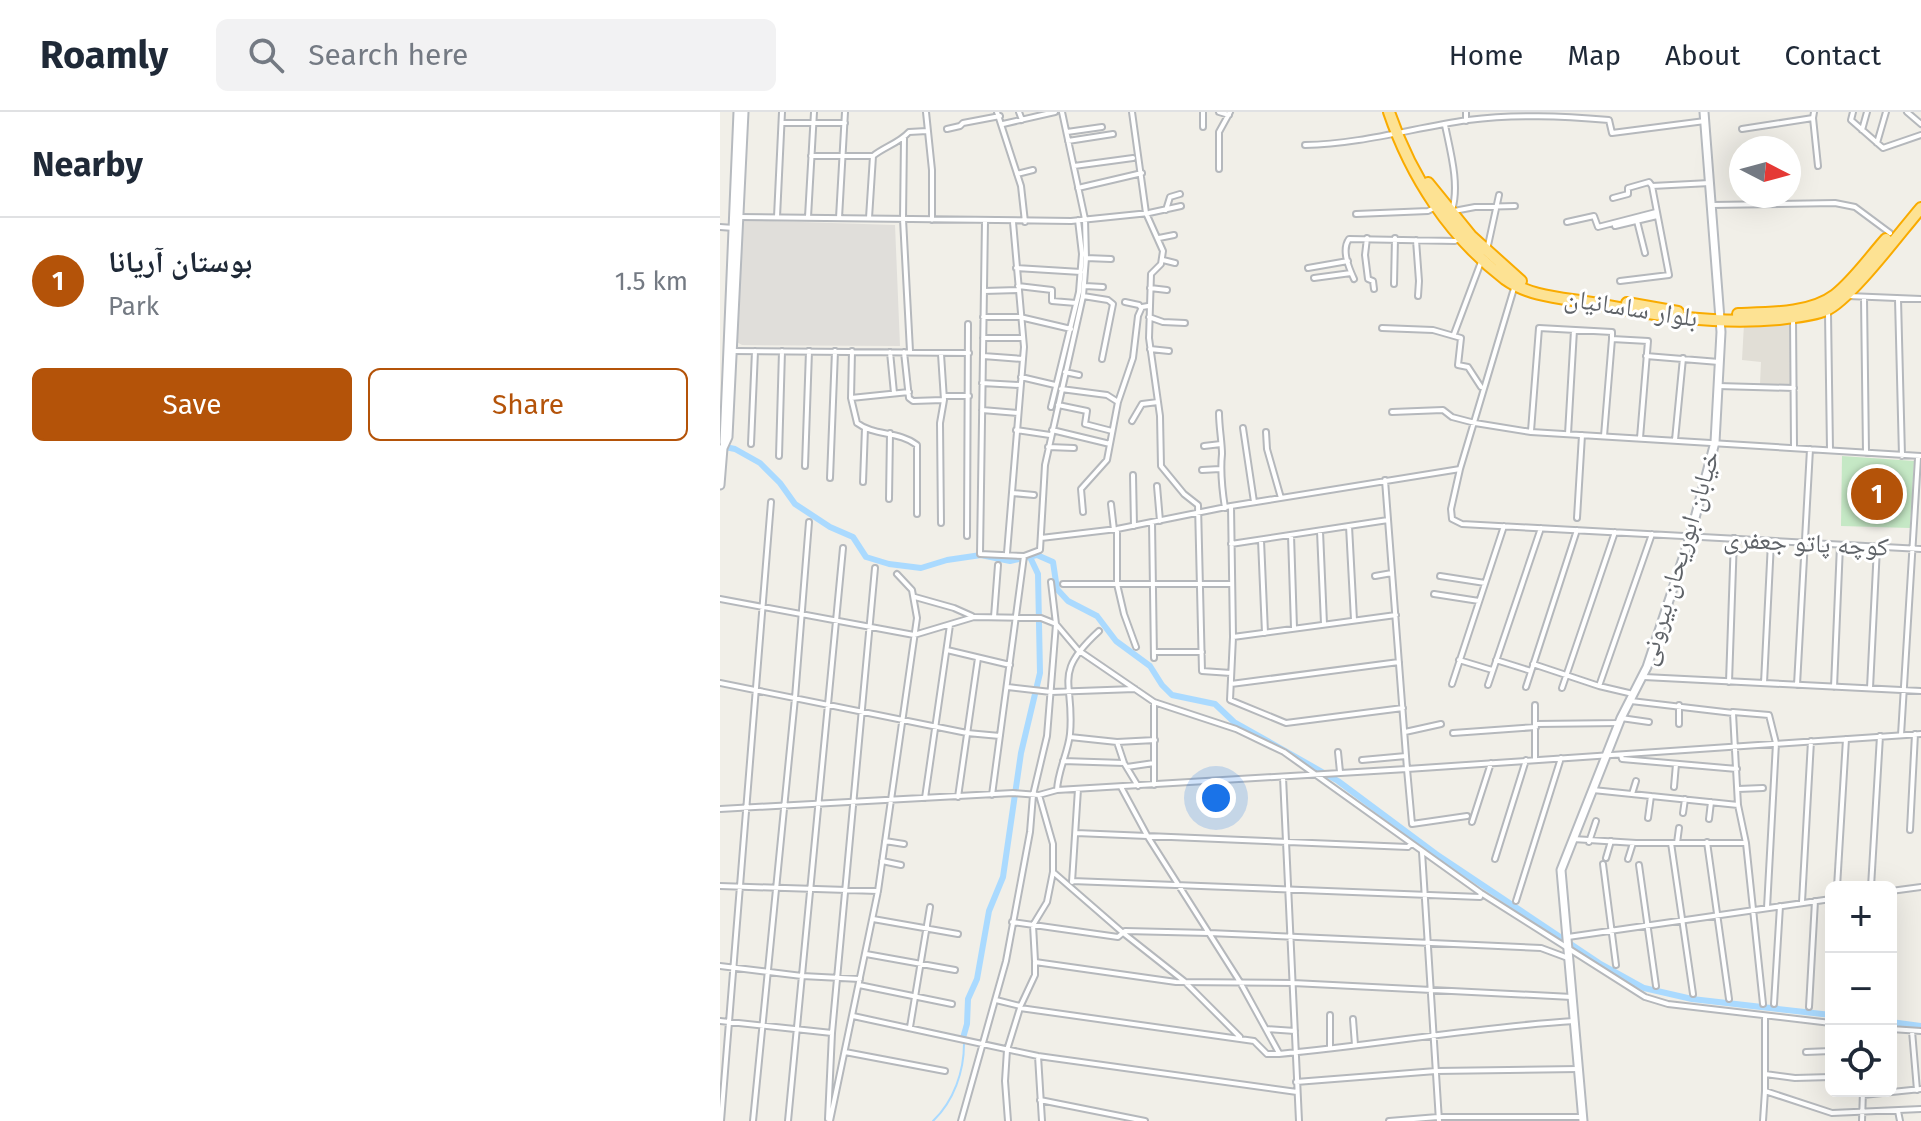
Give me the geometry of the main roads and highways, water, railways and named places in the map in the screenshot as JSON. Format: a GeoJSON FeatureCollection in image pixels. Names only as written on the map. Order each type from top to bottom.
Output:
{"type":"FeatureCollection","features":[{"type":"Feature","properties":{"kind":"highway","name":"بلوار ساسانیان"},"geometry":{"type":"LineString","coordinates":[[1392,112],[1435,206],[1484,256],[1516,282],[1573,294],[1720,318],[1793,317],[1828,310],[1846,296],[1921,208]]}},
{"type":"Feature","properties":{"kind":"highway","name":"بلوار ساسانیان"},"geometry":{"type":"LineString","coordinates":[[1400,134],[1466,237]]}},
{"type":"Feature","properties":{"kind":"highway","name":"بلوار ساسانیان"},"geometry":{"type":"LineString","coordinates":[[1720,318],[1793,310],[1822,303],[1837,293],[1921,198]]}},
{"type":"Feature","properties":{"kind":"waterway"},"geometry":{"type":"LineString","coordinates":[[720,446],[735,449],[760,463],[795,504],[830,527],[853,537],[866,557],[921,568],[981,555],[1010,561],[1037,555],[1053,562],[1057,589],[1068,601],[1097,616],[1116,641],[1150,666],[1172,695],[1215,704],[1234,722],[1338,781],[1436,854],[1599,963],[1644,988],[1692,999],[1825,1014]]}},
{"type":"Feature","properties":{"kind":"waterway"},"geometry":{"type":"LineString","coordinates":[[963,1038],[968,999],[977,979],[989,911],[1003,877],[1021,753],[1040,673],[1038,574],[1030,557]]}},
{"type":"Feature","properties":{"kind":"waterway"},"geometry":{"type":"LineString","coordinates":[[1897,1023],[1921,1026]]}},
{"type":"Feature","properties":{"kind":"waterway"},"geometry":{"type":"LineString","coordinates":[[933,1121],[947,1104],[956,1085],[964,1044]]}},
{"type":"Feature","properties":{"kind":"place","name":"بوستان آریانا"},"geometry":{"type":"Point","coordinates":[1877,494]}}]}
